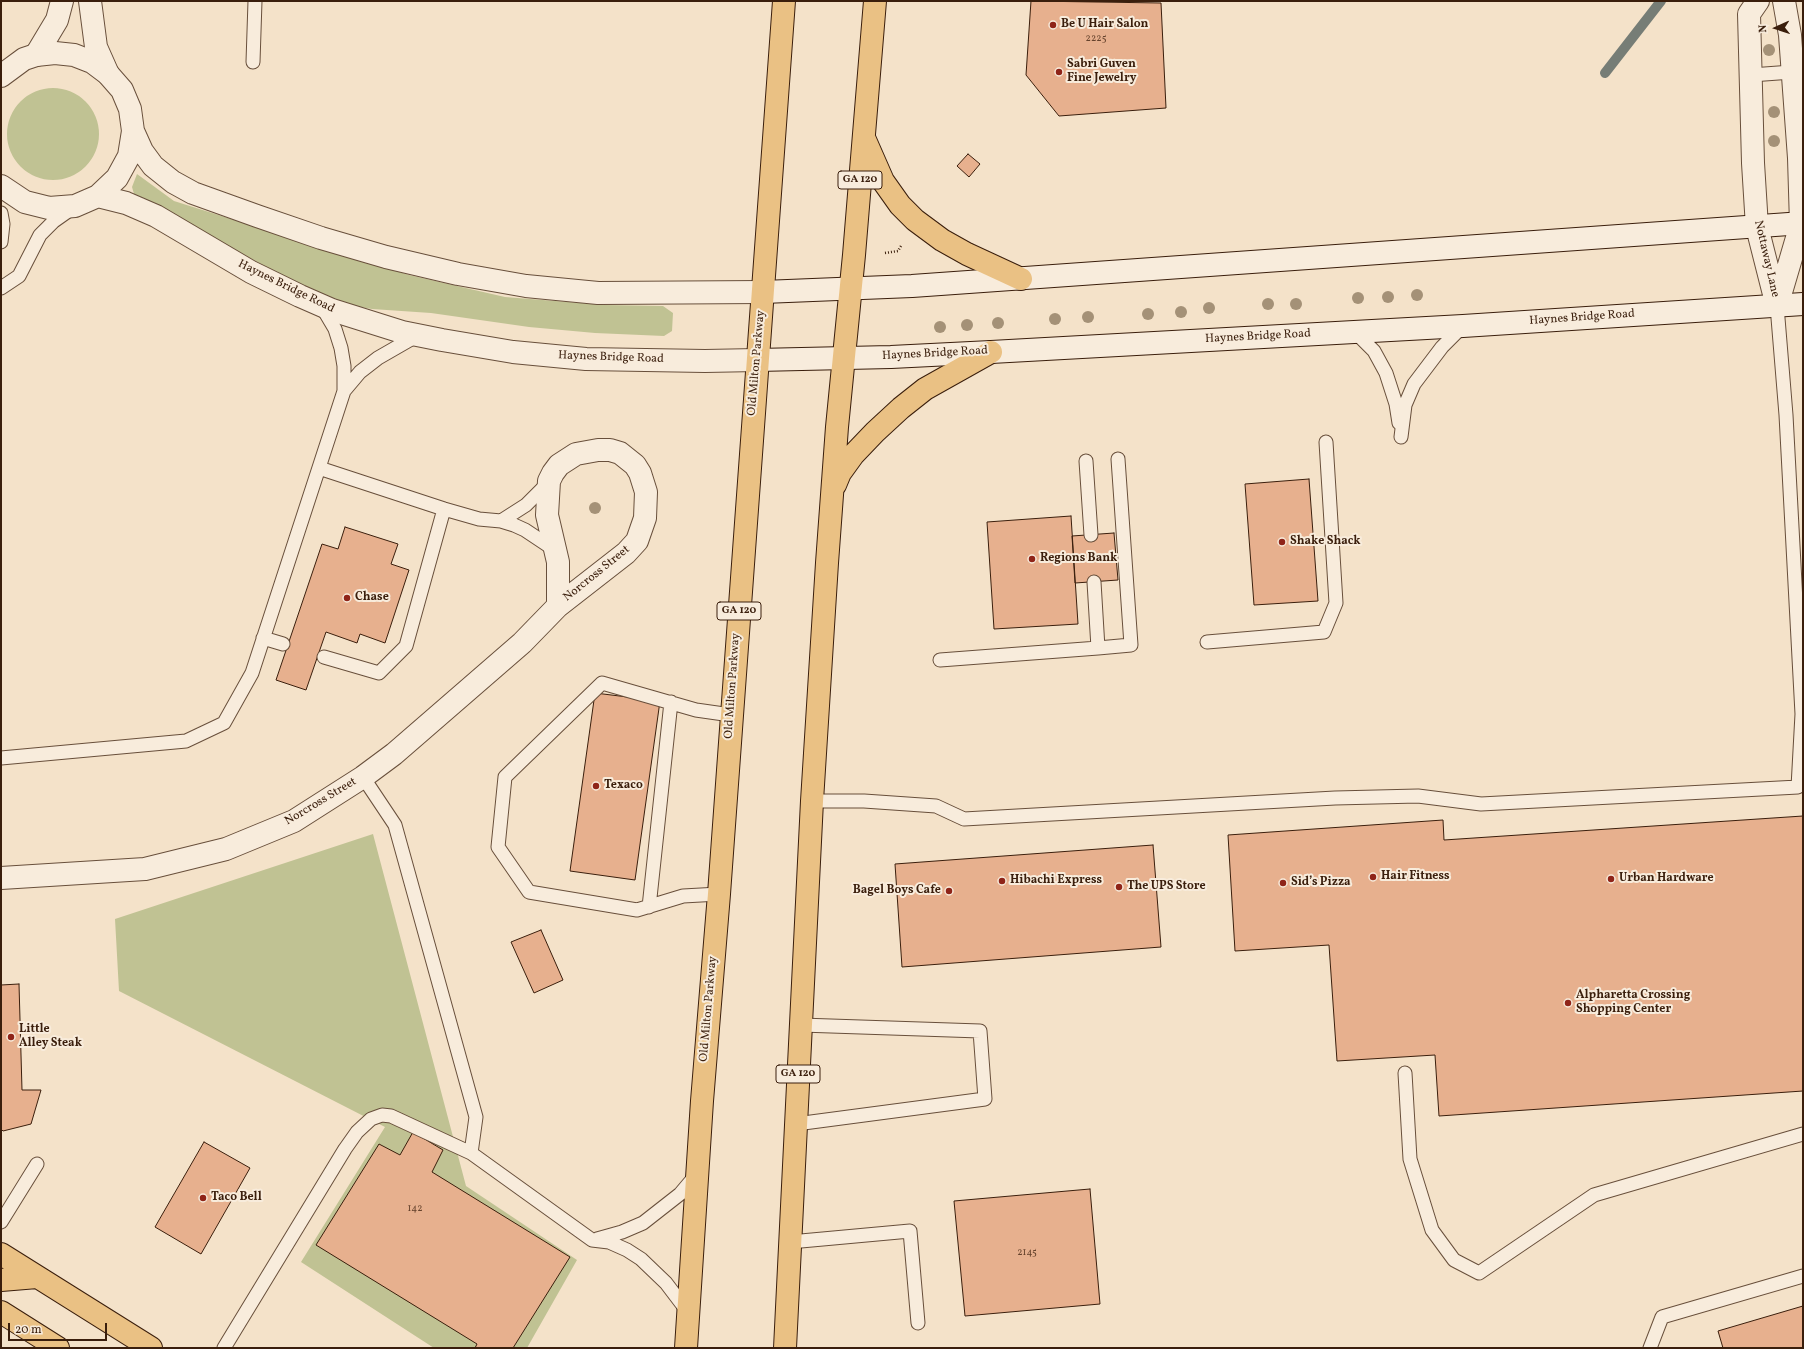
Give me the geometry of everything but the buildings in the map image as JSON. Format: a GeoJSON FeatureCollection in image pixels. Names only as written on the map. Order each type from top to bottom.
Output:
{"type":"FeatureCollection","features":[{"type":"Feature","properties":{"kind":"main road","name":"Old Milton Parkway"},"geometry":{"type":"LineString","coordinates":[[686,1348],[697,1175],[784,1]]}},
{"type":"Feature","properties":{"kind":"main road","name":"GA 120"},"geometry":{"type":"LineString","coordinates":[[785,1348],[812,800],[833,490],[864,137],[874,1]]}},
{"type":"Feature","properties":{"kind":"main road"},"geometry":{"type":"LineString","coordinates":[[864,137],[883,181],[900,205],[915,220],[942,240],[967,254],[1021,279]]}},
{"type":"Feature","properties":{"kind":"main road"},"geometry":{"type":"LineString","coordinates":[[833,490],[840,473],[853,455],[901,408],[925,389],[991,352]]}},
{"type":"Feature","properties":{"kind":"main road"},"geometry":{"type":"LineString","coordinates":[[1,1254],[151,1348]]}},
{"type":"Feature","properties":{"kind":"main road"},"geometry":{"type":"LineString","coordinates":[[1,1280],[36,1276]]}},
{"type":"Feature","properties":{"kind":"main road"},"geometry":{"type":"LineString","coordinates":[[1,1312],[58,1348]]}},
{"type":"Feature","properties":{"kind":"street"},"geometry":{"type":"LineString","coordinates":[[1,76],[30,57],[57,20],[62,1]]}},
{"type":"Feature","properties":{"kind":"street"},"geometry":{"type":"LineString","coordinates":[[90,1],[96,48],[108,74]]}},
{"type":"Feature","properties":{"kind":"street","name":"Nottaway Lane"},"geometry":{"type":"LineString","coordinates":[[1758,1],[1749,14],[1753,163],[1757,227],[1777,306]]}},
{"type":"Feature","properties":{"kind":"street","name":"Nottaway Lane"},"geometry":{"type":"LineString","coordinates":[[1777,306],[1802,224],[1790,35],[1784,1]]}},
{"type":"Feature","properties":{"kind":"street"},"geometry":{"type":"LineString","coordinates":[[1,59],[30,57],[55,53],[74,55],[92,62],[108,74],[122,90],[130,110],[133,131],[142,151],[154,166],[173,182],[193,193],[321,238],[422,267],[526,286],[598,293],[763,292],[850,289],[1021,279],[1498,244],[1802,224]]}},
{"type":"Feature","properties":{"kind":"street"},"geometry":{"type":"LineString","coordinates":[[1,186],[25,202],[49,208],[75,206],[98,196],[117,178],[129,156],[133,131]]}},
{"type":"Feature","properties":{"kind":"street","name":"Haynes Bridge Road"},"geometry":{"type":"LineString","coordinates":[[98,196],[126,203],[156,216],[251,272],[320,305],[365,321],[419,335],[513,352],[586,359],[705,361],[844,358],[991,352],[1463,326],[1803,304]]}},
{"type":"Feature","properties":{"kind":"street","name":"Norcross Street"},"geometry":{"type":"LineString","coordinates":[[1,878],[145,869],[226,849],[294,821],[363,777],[394,754],[522,643],[558,606],[626,553],[637,541],[645,518],[646,492],[640,473],[635,465],[620,453],[610,450],[598,450],[576,454],[559,465],[553,472],[549,481],[547,515],[556,550],[559,581],[558,606]]}},
{"type":"Feature","properties":{"kind":"lane"},"geometry":{"type":"LineString","coordinates":[[253,62],[255,1]]}},
{"type":"Feature","properties":{"kind":"lane"},"geometry":{"type":"LineString","coordinates":[[1751,75],[1792,72]]}},
{"type":"Feature","properties":{"kind":"lane"},"geometry":{"type":"LineString","coordinates":[[1,288],[19,276],[40,235],[54,221],[75,206]]}},
{"type":"Feature","properties":{"kind":"lane"},"geometry":{"type":"LineString","coordinates":[[1,213],[3,224],[1,242]]}},
{"type":"Feature","properties":{"kind":"lane"},"geometry":{"type":"LineString","coordinates":[[1,758],[186,741],[224,723],[252,673],[344,391],[344,366],[336,329],[320,305]]}},
{"type":"Feature","properties":{"kind":"lane"},"geometry":{"type":"LineString","coordinates":[[812,800],[864,801],[936,806],[964,818],[1335,798],[1418,796],[1481,804],[1798,787],[1802,714],[1798,554],[1777,306]]}},
{"type":"Feature","properties":{"kind":"lane"},"geometry":{"type":"LineString","coordinates":[[1355,332],[1374,351],[1386,373],[1396,404],[1401,437],[1406,405],[1414,384],[1442,347],[1463,326]]}},
{"type":"Feature","properties":{"kind":"lane"},"geometry":{"type":"LineString","coordinates":[[344,391],[360,372],[378,358],[419,335]]}},
{"type":"Feature","properties":{"kind":"lane"},"geometry":{"type":"LineString","coordinates":[[1207,642],[1324,632],[1336,603],[1326,442]]}},
{"type":"Feature","properties":{"kind":"lane"},"geometry":{"type":"LineString","coordinates":[[940,660],[1131,645],[1118,459]]}},
{"type":"Feature","properties":{"kind":"lane"},"geometry":{"type":"LineString","coordinates":[[1086,461],[1091,535]]}},
{"type":"Feature","properties":{"kind":"lane"},"geometry":{"type":"LineString","coordinates":[[319,468],[444,509],[479,519],[501,521],[526,530],[556,550]]}},
{"type":"Feature","properties":{"kind":"lane"},"geometry":{"type":"LineString","coordinates":[[501,521],[526,505],[549,481]]}},
{"type":"Feature","properties":{"kind":"lane"},"geometry":{"type":"LineString","coordinates":[[324,657],[379,673],[406,646],[444,509]]}},
{"type":"Feature","properties":{"kind":"lane"},"geometry":{"type":"LineString","coordinates":[[1094,582],[1098,648]]}},
{"type":"Feature","properties":{"kind":"lane"},"geometry":{"type":"LineString","coordinates":[[263,638],[283,644]]}},
{"type":"Feature","properties":{"kind":"lane"},"geometry":{"type":"LineString","coordinates":[[719,894],[683,896],[637,910],[529,892],[498,846],[504,777],[602,683],[696,710],[731,715]]}},
{"type":"Feature","properties":{"kind":"lane"},"geometry":{"type":"LineString","coordinates":[[649,907],[671,702]]}},
{"type":"Feature","properties":{"kind":"lane"},"geometry":{"type":"LineString","coordinates":[[363,777],[395,825],[476,1117],[471,1153]]}},
{"type":"Feature","properties":{"kind":"lane"},"geometry":{"type":"LineString","coordinates":[[796,1124],[985,1099],[980,1031],[801,1025]]}},
{"type":"Feature","properties":{"kind":"lane"},"geometry":{"type":"LineString","coordinates":[[1405,1073],[1410,1159],[1432,1230],[1454,1260],[1479,1273],[1594,1195],[1803,1134]]}},
{"type":"Feature","properties":{"kind":"lane"},"geometry":{"type":"LineString","coordinates":[[224,1348],[344,1149],[357,1132],[371,1119],[382,1115],[392,1116],[471,1153],[592,1240],[609,1242],[627,1250],[641,1259],[666,1283],[688,1312]]}},
{"type":"Feature","properties":{"kind":"lane"},"geometry":{"type":"LineString","coordinates":[[1,1222],[37,1164]]}},
{"type":"Feature","properties":{"kind":"lane"},"geometry":{"type":"LineString","coordinates":[[592,1240],[622,1232],[643,1223],[680,1194],[697,1175]]}},
{"type":"Feature","properties":{"kind":"lane"},"geometry":{"type":"LineString","coordinates":[[790,1242],[910,1231],[918,1323]]}},
{"type":"Feature","properties":{"kind":"lane"},"geometry":{"type":"LineString","coordinates":[[1650,1348],[1662,1317],[1803,1276]]}},
{"type":"Feature","properties":{"kind":"green space"},"geometry":{"type":"Polygon","coordinates":[[[53,88],[71,92],[85,102],[95,116],[99,134],[95,152],[85,166],[71,176],[53,180],[35,176],[21,166],[11,152],[7,134],[11,116],[21,102],[35,92],[53,88]]]}},
{"type":"Feature","properties":{"kind":"green space"},"geometry":{"type":"Polygon","coordinates":[[[137,174],[174,201],[409,275],[505,297],[606,305],[663,306],[673,313],[672,331],[664,336],[595,333],[529,327],[431,313],[372,309],[354,306],[299,285],[134,194],[132,187],[137,174]]]}},
{"type":"Feature","properties":{"kind":"green space"},"geometry":{"type":"Polygon","coordinates":[[[373,834],[466,1186],[577,1260],[527,1348],[434,1348],[301,1262],[385,1127],[119,991],[115,919],[373,834]]]}},
{"type":"Feature","properties":{"kind":"waterway"},"geometry":{"type":"LineString","coordinates":[[1605,73],[1661,1]]}},
{"type":"Feature","properties":{"kind":"place","name":"Be U Hair Salon"},"geometry":{"type":"Point","coordinates":[1053,25]}},
{"type":"Feature","properties":{"kind":"place","name":"Sabri Guven Fine Jewelry"},"geometry":{"type":"Point","coordinates":[1059,72]}},
{"type":"Feature","properties":{"kind":"place","name":"Shake Shack"},"geometry":{"type":"Point","coordinates":[1282,542]}},
{"type":"Feature","properties":{"kind":"place","name":"Regions Bank"},"geometry":{"type":"Point","coordinates":[1032,559]}},
{"type":"Feature","properties":{"kind":"place","name":"Chase"},"geometry":{"type":"Point","coordinates":[347,598]}},
{"type":"Feature","properties":{"kind":"place","name":"Texaco"},"geometry":{"type":"Point","coordinates":[596,786]}},
{"type":"Feature","properties":{"kind":"place","name":"Hair Fitness"},"geometry":{"type":"Point","coordinates":[1373,877]}},
{"type":"Feature","properties":{"kind":"place","name":"Urban Hardware"},"geometry":{"type":"Point","coordinates":[1611,879]}},
{"type":"Feature","properties":{"kind":"place","name":"Hibachi Express"},"geometry":{"type":"Point","coordinates":[1002,881]}},
{"type":"Feature","properties":{"kind":"place","name":"Sid’s Pizza"},"geometry":{"type":"Point","coordinates":[1283,883]}},
{"type":"Feature","properties":{"kind":"place","name":"The UPS Store"},"geometry":{"type":"Point","coordinates":[1119,887]}},
{"type":"Feature","properties":{"kind":"place","name":"Bagel Boys Cafe"},"geometry":{"type":"Point","coordinates":[949,891]}},
{"type":"Feature","properties":{"kind":"place","name":"Alpharetta Crossing Shopping Center"},"geometry":{"type":"Point","coordinates":[1568,1003]}},
{"type":"Feature","properties":{"kind":"place","name":"Little Alley Steak"},"geometry":{"type":"Point","coordinates":[11,1037]}},
{"type":"Feature","properties":{"kind":"place","name":"Taco Bell"},"geometry":{"type":"Point","coordinates":[203,1198]}}]}
